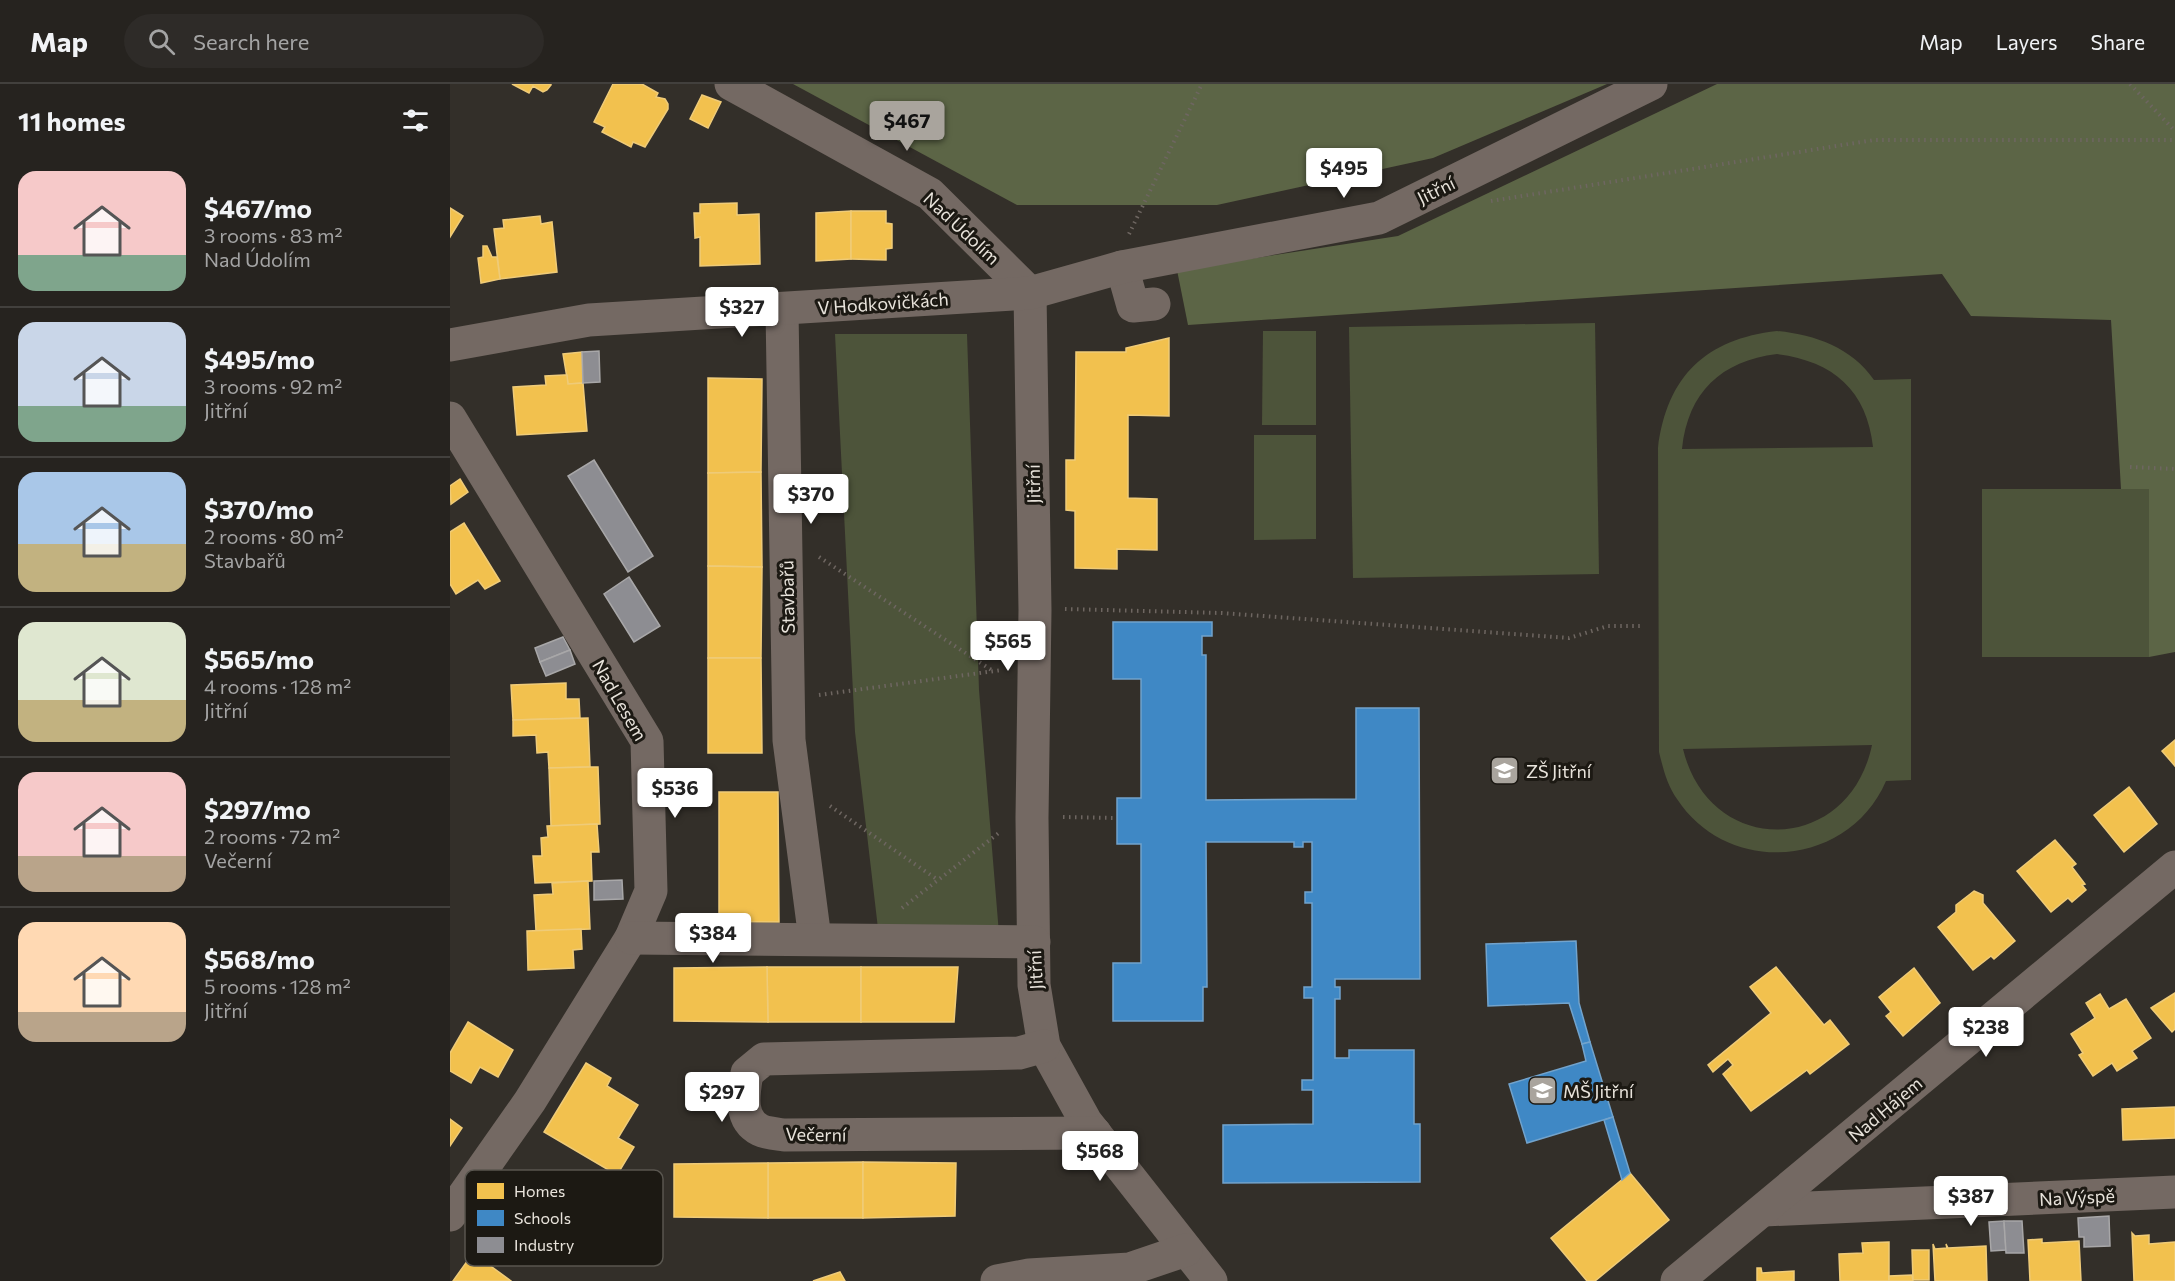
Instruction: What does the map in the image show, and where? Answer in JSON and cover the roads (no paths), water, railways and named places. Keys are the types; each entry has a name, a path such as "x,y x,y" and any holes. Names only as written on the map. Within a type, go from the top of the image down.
{"street":[{"name":"Nad Údolím","path":"731,84 930,194 1030,292"},
{"name":"Jitřní","path":"1211,1281 1095,1133 1044,1046 1034,985 1032,818 1035,610 1030,292 1122,267 1379,218 1651,84"},
{"path":"1122,267 1133,306 1154,304"},
{"name":"V Hodkovičkách","path":"450,345 589,320 782,310 1030,292"},
{"name":"Stavbařů","path":"782,310 789,740 795,782 805,939"},
{"name":"Nad Lesem","path":"450,418 647,741 651,891 631,938 531,1101 482,1170"},
{"name":"Nad Hájem","path":"1677,1281 2175,867"},
{"path":"631,938 1034,942"},
{"name":"Večerní","path":"1044,1046 1019,1053 764,1059 747,1073 743,1096 746,1116 760,1130 784,1135 1095,1133"},
{"name":"Na Výspě","path":"1764,1210 2175,1192"},
{"name":"Nad Lesem","path":"450,1215 465,1194"},
{"path":"997,1281 1029,1275 1130,1269 1186,1250"}],"place":[{"name":"ZŠ Jitřní","path":"1505,771"},
{"name":"MŠ Jitřní","path":"1542,1091"}]}
